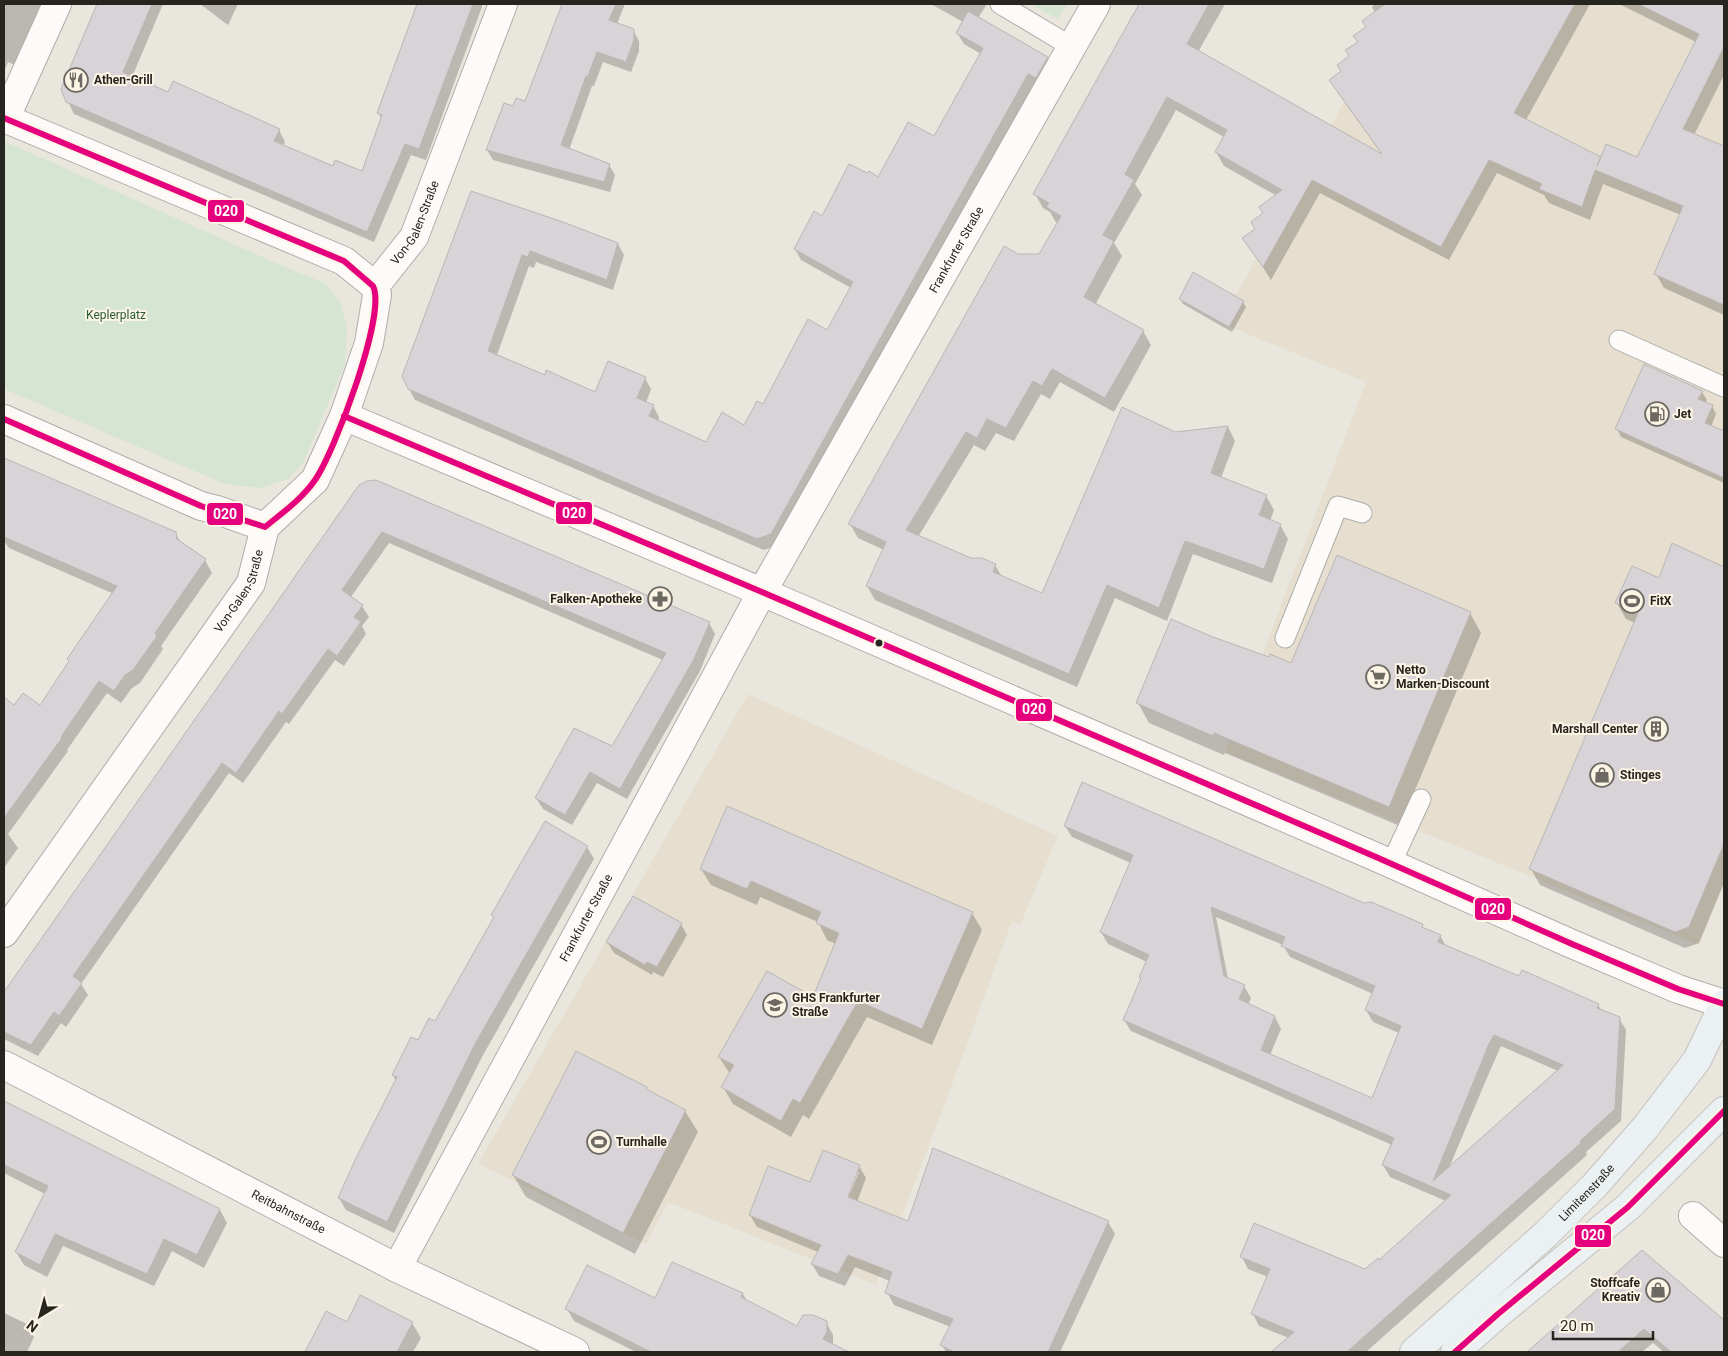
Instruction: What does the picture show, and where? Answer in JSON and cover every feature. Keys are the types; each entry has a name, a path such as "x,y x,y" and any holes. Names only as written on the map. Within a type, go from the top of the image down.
{"main road":[{"name":"Limitenstraße","path":"1414,1352 1546,1234 1602,1178 1646,1128 1697,1060 1724,1004"},
{"path":"1455,1352 1498,1314 1628,1207 1724,1111"}],"street":[{"path":"4,419 201,506 265,528 315,480 344,416 369,343 376,295 375,286 344,261 4,119 56,4"},
{"name":"Von-Galen-Straße","path":"375,286 414,237 503,4"},
{"name":"Frankfurter Straße","path":"397,1268 762,592 1096,4"},
{"path":"344,416 762,592 1678,989 1724,1004"},
{"name":"Von-Galen-Straße","path":"4,933 251,583 265,528"},
{"name":"Reitbahnstraße","path":"4,1064 397,1268 575,1352"},
{"path":"1693,1216 1724,1244"}],"lane":[{"path":"1000,4 1072,46"},
{"path":"1618,340 1724,387"},
{"path":"1285,638 1338,506 1362,513"},
{"path":"1391,864 1421,799"}],"shaded area":[{"path":"1399,4 1724,4 1724,884 1699,945 1225,752 1366,382 1220,323"},
{"name":"GHS Frankfurter Straße","path":"748,694 1058,836 1020,925 1012,921 876,1285 668,1202 646,1244 478,1164"}],"green space":[{"path":"1031,4 1067,4 1058,19"},
{"name":"Keplerplatz","path":"4,141 289,269 325,283 341,303 347,328 345,364 303,463 288,479 260,488 225,484 4,389"}],"building":[{"path":"97,4 152,4 123,72 168,92 173,81 280,129 274,141 333,166 335,160 362,171 382,115 377,113 417,4 473,4 419,149 405,144 367,232 66,102 61,89"},
{"path":"562,4 616,4 609,20 634,29 634,40 626,62 597,52 588,76 586,76 561,145 610,164 604,182 486,150 504,103 513,106 516,98 525,101"},
{"path":"1139,4 1209,4 1187,44 1382,154 1329,80 1341,71 1337,65 1349,56 1345,50 1358,42 1353,36 1366,27 1362,21 1385,4 1575,4 1514,113 1601,157 1606,144 1637,157 1699,34 1638,4 1724,4 1724,47 1683,129 1724,146 1724,305 1654,274 1683,206 1595,170 1582,207 1539,189 1542,184 1489,160 1441,247 1312,180 1263,267 1242,238 1255,229 1251,222 1263,213 1259,207 1282,190 1215,152 1227,130 1167,97 1125,174 1134,180 1103,235 1114,241 1084,297 1144,330 1105,398 1052,369 1042,386 1033,381 1006,428 987,419 977,438 966,432 906,530 971,558 982,558 996,564 993,572 1042,593 1122,407 1175,432 1228,426 1211,473 1267,495 1259,515 1281,524 1264,569 1185,541 1159,608 1107,585 1069,674 866,586 886,542 848,524 1004,246 1018,254 1039,254 1061,216 1046,207 1049,203 1033,194"},
{"path":"968,11 1048,57 1036,78 1028,74 771,534 757,539 408,389 402,376 471,191 618,243 607,280 530,251 528,257 522,255 488,351 545,375 546,370 595,392 608,361 646,377 637,398 654,405 649,416 706,442 722,412 744,425 757,401 763,404 808,319 827,330 853,282 794,249 814,211 822,216 849,164 867,173 869,171 878,177 908,122 934,136 983,48 956,33"},
{"path":"1193,272 1244,301 1229,327 1179,299"},
{"name":"Jet","path":"1644,364 1703,391 1698,399 1713,405 1705,423 1724,431 1724,478 1615,429"},
{"path":"4,458 176,532 177,539 206,559 155,633 157,636 133,670 125,675 114,691 99,681 62,738 4,818 4,697 14,705 23,693 40,705 69,661 67,659 117,586 4,537"},
{"path":"376,480 710,622 694,659 620,789 590,772 565,815 535,798 574,728 612,746 666,653 382,532 342,590 363,605 354,617 361,622 337,656 328,649 282,714 279,711 236,773 222,763 73,976 82,983 59,1016 54,1012 31,1045 4,1032 4,992 359,485 367,481"},
{"name":"Marshall Center","path":"1672,543 1724,567 1724,844 1689,927 1675,932 1529,869 1638,613 1615,603 1632,566 1659,578"},
{"path":"1337,555 1471,612 1389,807 1214,733 1213,736 1136,703 1171,619 1213,637 1269,657 1270,654 1291,663"},
{"path":"1082,782 1364,903 1371,902 1423,924 1422,927 1441,935 1438,942 1519,976 1522,970 1599,1004 1597,1008 1620,1017 1615,1109 1580,1141 1582,1142 1347,1352 1271,1352 1294,1332 1251,1314 1270,1269 1240,1257 1254,1223 1365,1269 1378,1258 1379,1260 1451,1195 1382,1165 1394,1138 1123,1020 1149,955 1100,932 1133,855 1064,826","holes":["1211,907 1285,937 1281,946 1375,986 1365,1010 1401,1026 1372,1098 1261,1050 1275,1016 1239,999 1245,985 1224,976","1494,1035 1563,1065 1433,1181 1489,1044"]},
{"path":"727,806 973,912 922,1029 858,1001 800,1103 793,1099 781,1121 721,1087 734,1065 718,1057 767,971 813,997 839,933 816,923 821,912 751,881 747,889 700,869"},
{"path":"545,821 588,846 475,1044 387,1222 338,1198 397,1077 392,1075 411,1037 418,1040 429,1018 435,1021 494,917 491,915"},
{"path":"633,896 682,923 657,967 647,962 645,965 606,942"},
{"name":"Turnhalle","path":"576,1051 647,1087 646,1089 686,1110 623,1233 512,1175"},
{"path":"4,1101 220,1209 197,1255 164,1239 147,1274 55,1234 40,1265 15,1252 48,1186 4,1165"},
{"path":"933,1148 1109,1221 1048,1352 954,1352 940,1345 953,1319 885,1293 892,1272 848,1255 838,1274 811,1264 821,1245 749,1215 768,1166 810,1182 823,1150 860,1165 848,1197 908,1221"},
{"path":"1642,1250 1724,1320 1724,1352 1671,1352 1644,1329 1618,1352 1527,1352"},
{"path":"672,1262 743,1293 741,1297 797,1326 803,1315 813,1315 827,1321 827,1332 823,1339 849,1352 651,1352 565,1309 587,1265 655,1298"},
{"path":"360,1295 413,1322 397,1352 305,1352 326,1311 347,1322"}],"transit line":[{"name":"020","path":"4,118 344,261 373,286 375,301 373,324 366,353 345,414 324,465 304,493 265,527 201,506 4,419"},
{"name":"020","path":"344,416 762,592 1376,857 1572,944 1678,989 1724,1004"},
{"name":"020","path":"1455,1352 1498,1314 1628,1207 1724,1111"}],"place":[{"name":"Athen-Grill","path":"76,80"},
{"name":"Jet","path":"1657,414"},
{"name":"Falken-Apotheke","path":"660,599"},
{"name":"FitX","path":"1632,601"},
{"name":"Netto Marken-Discount","path":"1378,677"},
{"name":"Marshall Center","path":"1656,729"},
{"name":"Stinges","path":"1602,775"},
{"name":"GHS Frankfurter Straße","path":"775,1005"},
{"name":"Turnhalle","path":"599,1142"},
{"name":"Stoffcafe Kreativ","path":"1658,1290"}]}
